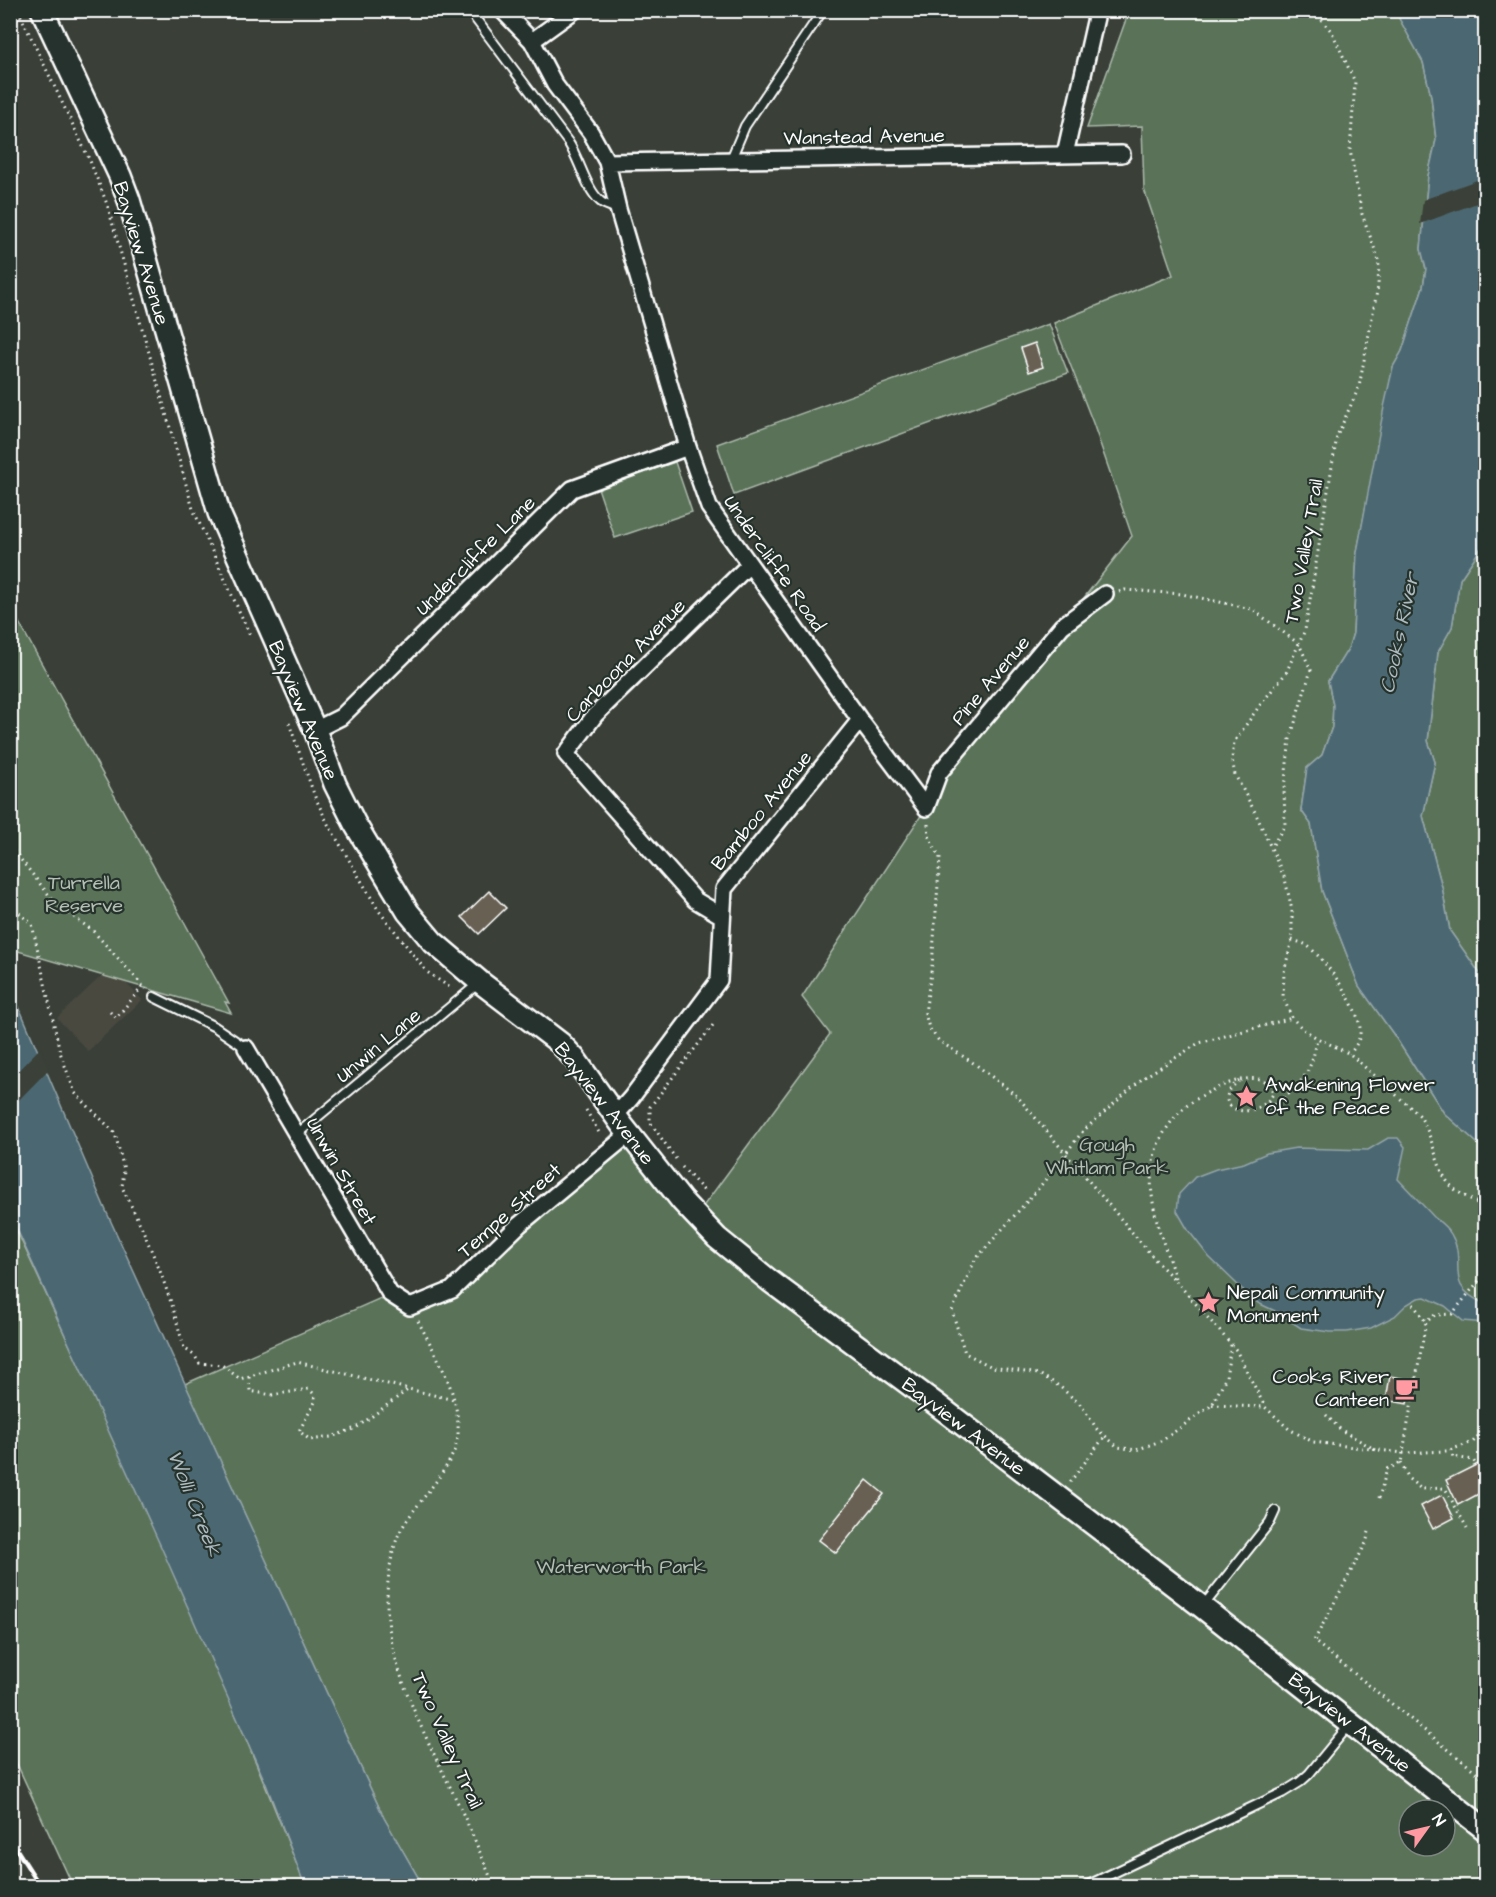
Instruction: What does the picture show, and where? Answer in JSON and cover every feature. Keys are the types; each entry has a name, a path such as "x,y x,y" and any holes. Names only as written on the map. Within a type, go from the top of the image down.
{"main road":[{"name":"Bayview Avenue","path":"42,10 120,176 219,513 315,730 334,783 355,824 402,903 433,942 480,982 560,1043 682,1201 717,1238 770,1281 1202,1607 1485,1830"}],"street":[{"name":"Undercliffe Road","path":"502,10 532,41 555,85 599,146 607,162 618,209 688,447 709,507 860,720 926,808"},
{"path":"532,41 574,10"},
{"path":"1065,154 1097,13"},
{"name":"Wanstead Avenue","path":"607,162 1122,154"},
{"name":"Undercliffe Lane","path":"315,730 341,717 572,489 688,447"},
{"name":"Carboona Avenue","path":"722,916 695,900 566,754 595,715 749,565"},
{"name":"Pine Avenue","path":"926,808 939,773 1062,626 1105,594"},
{"name":"Bamboo Avenue","path":"615,1116 719,980 724,889 860,720"},
{"name":"Unwin Street","path":"246,1048 390,1294 410,1307"},
{"name":"Tempe Street","path":"410,1307 452,1290 519,1226 629,1134"}],"lane":[{"path":"469,10 568,142 596,197 604,204 618,209"},
{"path":"731,159 745,126 823,10"},
{"name":"Unwin Lane","path":"297,1134 480,982"},
{"path":"154,996 216,1027 246,1048"},
{"path":"1202,1607 1270,1522 1275,1511"},
{"path":"1086,1887 1282,1793 1300,1782 1351,1723"}],"path":[{"path":"1097,13 1112,16 1133,10"},
{"name":"Two Valley Trail","path":"1292,1018 1283,997 1284,972 1292,940 1292,910 1285,879 1272,846 1235,775 1232,759 1234,742 1286,673 1305,630 1337,436 1359,387 1378,286 1379,261 1362,214 1350,150 1355,82 1332,32 1314,10"},
{"path":"1105,594 1125,590 1182,594 1252,609 1299,644 1311,670 1290,739 1284,788 1285,825 1272,846"},
{"path":"926,808 929,837 940,857 932,966 925,1013 929,1029 939,1041 975,1064 1017,1096 1158,1263 1236,1350 1265,1407 1289,1429 1313,1442 1378,1451 1403,1453 1451,1449 1473,1442 1485,1427"},
{"path":"10,846 56,904 93,931 154,996"},
{"path":"10,905 33,924 60,1052 75,1093 116,1132 124,1170 122,1187 160,1271 184,1348 195,1356 199,1364 222,1365 240,1380 297,1362 454,1400"},
{"path":"1292,940 1308,946 1322,960 1358,1014 1360,1032 1358,1043 1350,1054"},
{"path":"110,1012 116,1018 143,986"},
{"path":"1231,1344 1226,1377 1212,1405 1163,1440 1136,1450 1118,1447 1097,1429 1081,1405 1059,1386 1039,1374 992,1367 965,1353 952,1311 975,1260 1038,1190 1083,1131 1143,1078 1199,1044 1292,1018 1317,1038 1350,1054 1419,1115 1426,1125 1444,1178 1455,1189 1485,1206"},
{"path":"705,1192 679,1163 650,1122 650,1107 713,1025"},
{"path":"1268,1103 1273,1105 1292,1092 1307,1075 1314,1058 1317,1038"},
{"path":"1175,1280 1157,1222 1152,1197 1152,1172 1157,1147 1168,1126 1184,1108 1209,1090 1239,1081 1255,1078 1263,1080 1270,1086 1273,1094 1268,1103 1256,1110 1243,1112 1232,1108 1228,1104 1227,1095 1229,1088 1239,1081"},
{"path":"1475,1201 1485,1222"},
{"path":"1467,1528 1444,1488 1420,1489 1409,1479 1401,1463 1426,1322 1435,1315 1452,1314 1485,1272"},
{"path":"1413,1304 1426,1322"},
{"name":"Two Valley Trail","path":"410,1307 444,1370 454,1400 458,1437 451,1457 399,1536 390,1571 387,1599 395,1655 413,1707 469,1826 494,1887"},
{"path":"249,1377 250,1391 272,1395 309,1389 315,1395 315,1402 299,1431 310,1440 330,1437 356,1428 409,1389"},
{"path":"1212,1405 1265,1407"},
{"path":"1326,1415 1341,1430 1378,1451"},
{"path":"1058,1497 1105,1436"},
{"path":"1451,1449 1453,1457 1473,1460 1475,1463"},
{"path":"1379,1498 1387,1469 1401,1463"},
{"path":"1369,1532 1366,1543 1314,1641 1485,1780"}],"shaded area":[{"path":"111,967 142,1000 88,1051 57,1018"}],"green space":[{"path":"1129,11 1395,11 1423,62 1431,96 1436,140 1428,176 1421,249 1426,269 1423,287 1402,351 1393,367 1357,552 1353,633 1348,649 1328,681 1333,705 1332,727 1322,755 1307,768 1301,810 1311,824 1322,891 1359,986 1394,1035 1444,1113 1485,1150 1485,1886 423,1886 384,1818 185,1384 390,1294 411,1307 452,1290 622,1125 696,1216 830,1034 802,997 926,808 939,773 1062,626 1132,536 1093,423 1054,323 1173,275 1144,189 1142,126 1087,128"},
{"path":"1049,324 1068,373 734,495 717,444"},
{"path":"675,462 692,512 615,538 598,488"},
{"path":"1485,542 1485,981 1450,931 1442,887 1423,816 1435,762 1428,741 1438,652 1452,627 1460,579"},
{"name":"Turrella Reserve","path":"11,608 229,1003 225,1002 231,1013 11,949"},
{"path":"10,1216 237,1716 305,1886 73,1886 11,1751"}],"water":[{"name":"Cooks River","path":"1395,11 1485,11 1485,542 1460,579 1452,627 1438,652 1428,741 1435,762 1423,816 1442,887 1450,931 1485,981 1485,1150 1444,1113 1394,1035 1359,986 1322,891 1311,824 1301,810 1307,768 1322,755 1332,727 1333,705 1328,681 1348,649 1353,633 1357,552 1384,407 1393,367 1402,351 1423,287 1426,269 1421,249 1428,176 1436,140 1431,96 1423,62"},
{"name":"Wolli Creek","path":"10,986 107,1213 384,1818 423,1886 305,1886 266,1784 11,1216"},
{"path":"1388,1138 1398,1138 1405,1147 1398,1179 1451,1234 1458,1255 1459,1281 1463,1289 1485,1304 1485,1323 1463,1321 1445,1306 1425,1297 1418,1298 1406,1305 1395,1316 1371,1328 1330,1332 1301,1328 1258,1303 1242,1289 1209,1257 1188,1230 1177,1211 1179,1194 1195,1177 1216,1169 1244,1163 1267,1153 1296,1148 1368,1150"}],"pier":[{"path":"1485,177 1485,200 1420,224 1423,200"},
{"path":"40,1048 49,1069 11,1108 11,1078"}],"building":[{"path":"1035,343 1043,367 1029,372 1021,348"},
{"path":"489,891 506,908 479,934 462,917"},
{"path":"1390,1376 1412,1380 1407,1404 1386,1400"},
{"path":"1480,1463 1486,1474 1486,1490 1458,1505 1446,1480"},
{"path":"867,1480 884,1494 836,1553 819,1540"},
{"path":"1442,1495 1454,1518 1433,1529 1421,1506"}],"railway":[{"path":"10,1839 40,1886"}],"place":[{"name":"Awakening Flower of the Peace","path":"1247,1096"},
{"name":"Nepali Community Monument","path":"1209,1303"},
{"name":"Cooks River Canteen","path":"1407,1388"}],"park label":[{"name":"Gough Whitlam Park","path":"1107,1156"},
{"name":"Waterworth Park","path":"621,1566"}]}
